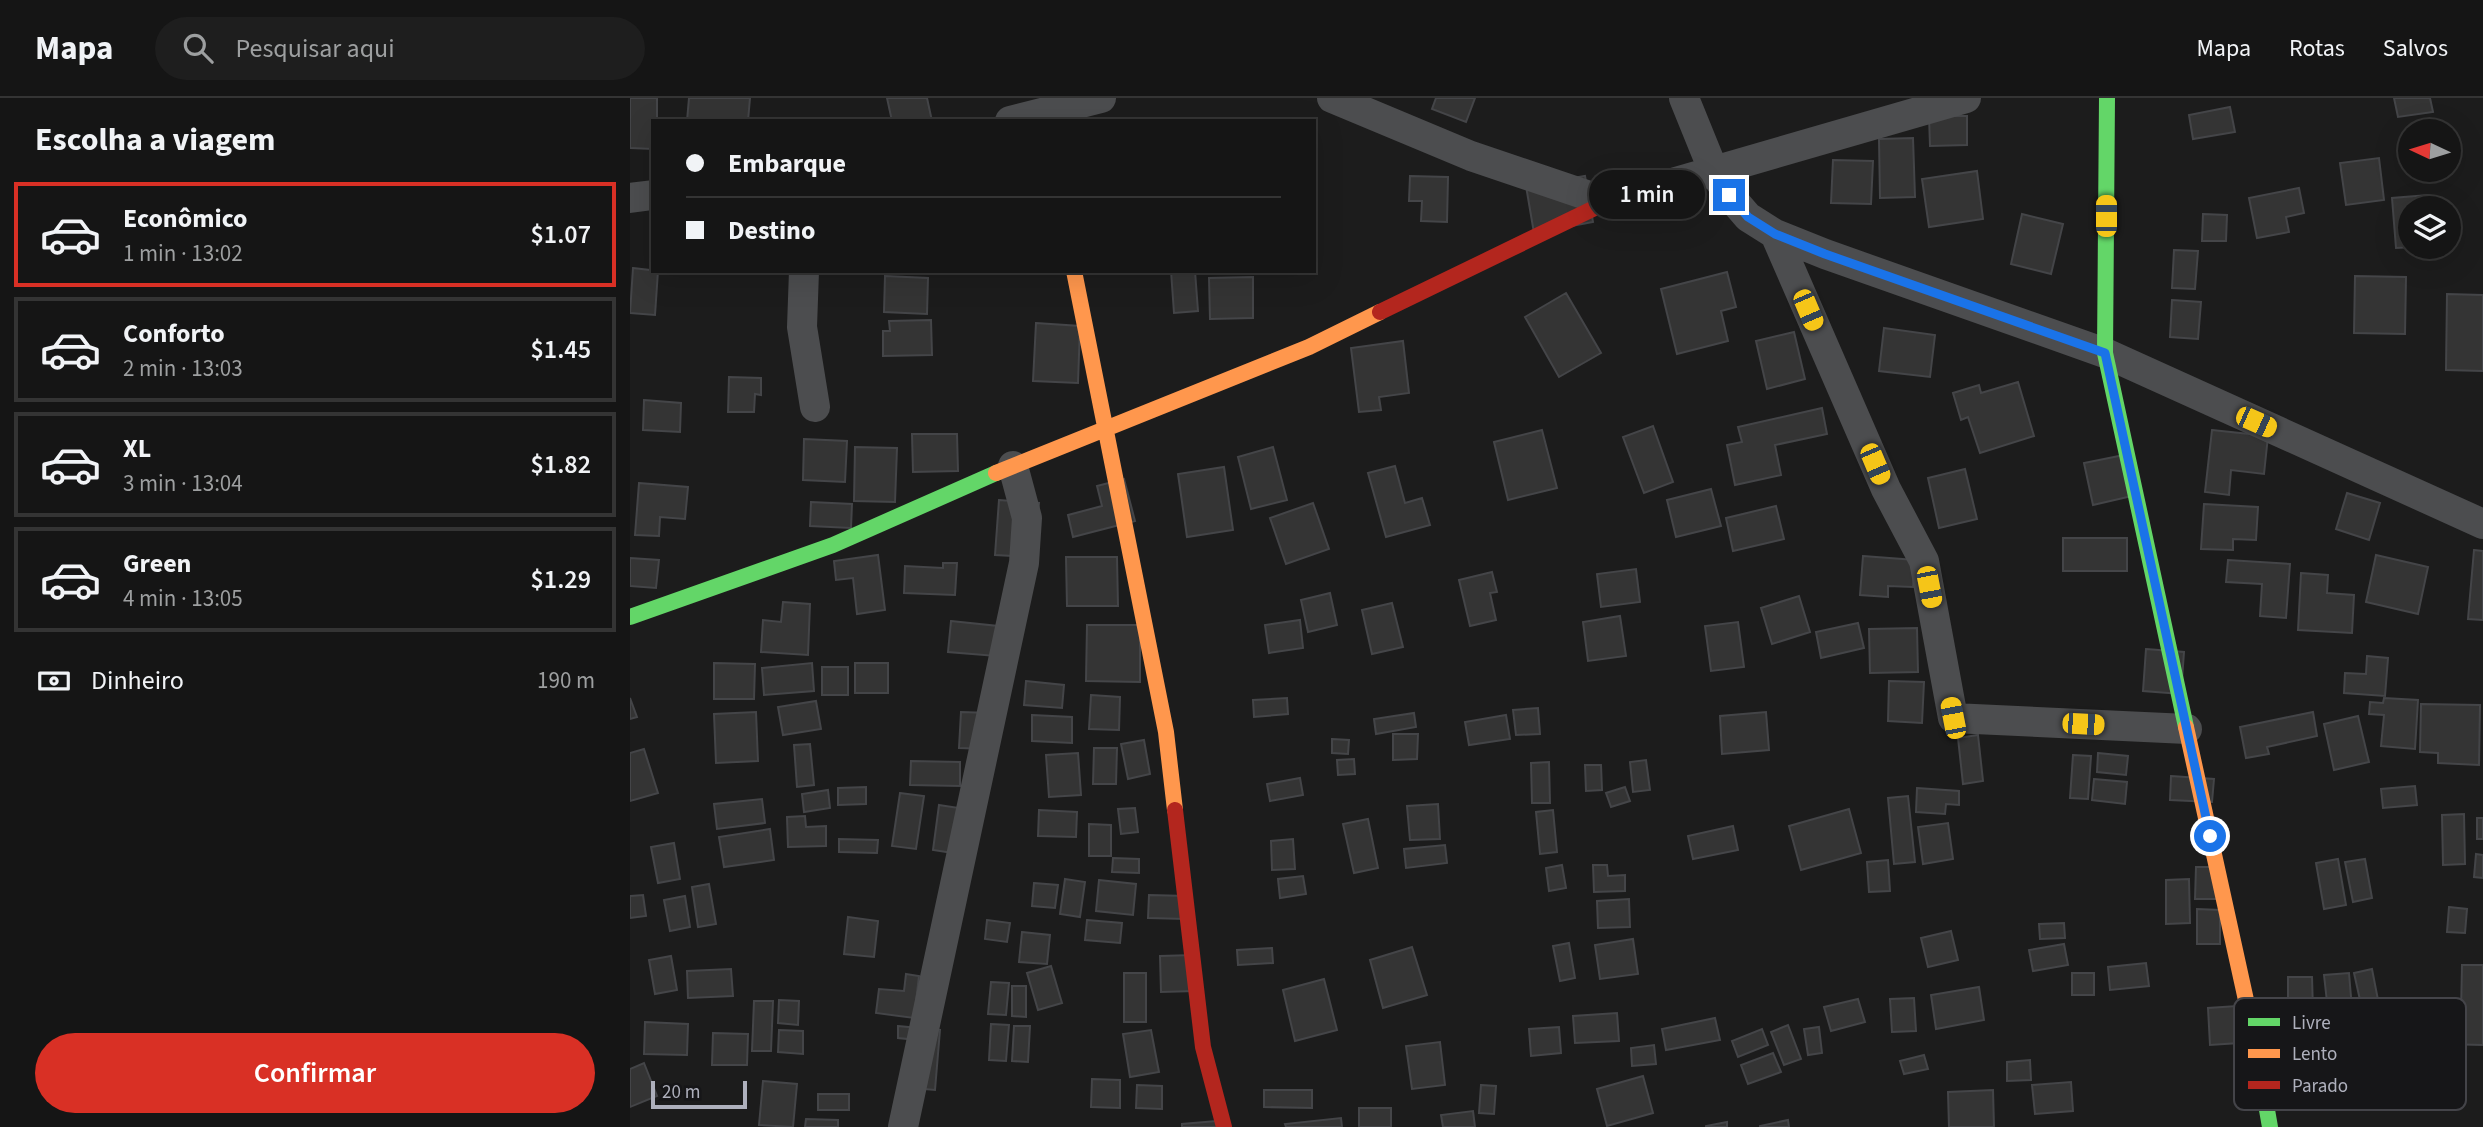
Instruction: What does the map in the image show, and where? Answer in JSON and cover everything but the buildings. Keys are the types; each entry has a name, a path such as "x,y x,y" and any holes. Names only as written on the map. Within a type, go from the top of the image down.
{"street":[{"path":"1016,119 1101,98"},
{"path":"1332,98 1471,156 1606,202"},
{"path":"1684,98 1714,172 1729,195 1748,217 1775,234 2105,353 2483,524"},
{"path":"630,617 833,545 1013,466 1309,347 1606,202 1966,98"},
{"path":"2107,98 2105,353 2245,998"},
{"path":"630,198 651,195"},
{"path":"1775,234 1886,489 1924,561 1953,718 2187,729"},
{"path":"804,273 802,327 815,407"},
{"path":"1074,273 1166,732 1203,1047 1224,1127"},
{"path":"903,1127 1024,563 1027,518 1013,466"}],"traffic: fast":[{"path":"2107,98 2105,353 2186,727"},
{"path":"630,617 833,545 996,473"},
{"path":"2267,1110 2270,1127"}],"traffic: slow":[{"path":"1074,273 1166,732 1175,810"},
{"path":"996,473 1309,347 1380,312"},
{"path":"2186,727 2246,998"}],"traffic: jam":[{"path":"1380,312 1607,202"},
{"path":"1175,810 1203,1047 1224,1127"}],"route":[{"path":"1729,195 1748,217 1775,234 2105,353 2210,836"}]}
